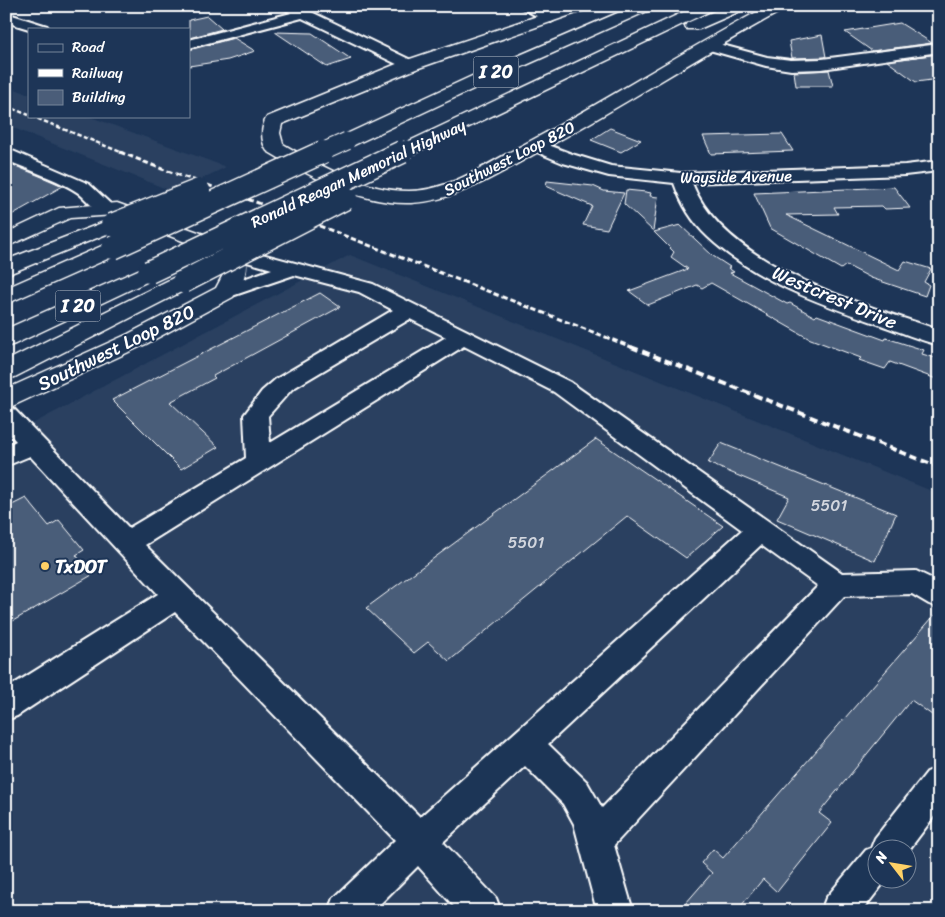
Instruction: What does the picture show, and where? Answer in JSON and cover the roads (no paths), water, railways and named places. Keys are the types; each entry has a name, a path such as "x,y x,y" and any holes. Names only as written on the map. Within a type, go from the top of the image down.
{"main road":[{"name":"Southwest Loop 820","path":"583,6 410,65 274,122 271,133 274,147 304,165 373,193 411,197 448,191 538,146 780,6"},
{"name":"Ronald Reagan Memorial Highway","path":"6,296 491,74 647,6"},
{"name":"Ronald Reagan Memorial Highway","path":"6,339 149,272 412,155 454,128 709,6"},
{"path":"655,33 686,29 740,6"},
{"path":"6,268 110,217 278,158 347,141"},
{"path":"6,371 183,282 412,155"},
{"path":"110,217 117,210 232,252 236,271 225,292"},
{"path":"6,241 66,212 110,217"},
{"name":"Southwest Loop 820","path":"6,400 138,338 225,292"}],"street":[{"path":"288,6 301,14 410,65"},
{"path":"525,6 551,18"},
{"path":"190,44 301,14"},
{"path":"6,17 39,28"},
{"path":"711,46 766,61 791,64 822,64 939,48"},
{"name":"Wayside Avenue","path":"538,146 569,159 609,171 681,178 896,171 939,166"},
{"path":"6,153 83,188 110,217"},
{"name":"Westcrest Drive","path":"681,178 695,209 714,231 736,250 780,277 842,303 939,338"},
{"path":"232,252 366,288 562,387 837,585 916,582 939,596"},
{"name":"Southwest Loop 820","path":"225,292 295,268"},
{"path":"259,461 256,415 270,397 284,384 408,310"},
{"path":"126,542 463,337"},
{"path":"6,415 178,596 419,841 483,911"},
{"path":"6,457 34,443"},
{"path":"347,911 419,841 760,530"},
{"path":"596,839 837,585"},
{"path":"6,706 178,596"},
{"path":"526,744 575,793 590,819 615,911"},
{"path":"895,840 939,783"},
{"path":"839,911 868,875"}],"railway":[{"path":"6,106 28,115"},
{"path":"36,118 123,153"},
{"path":"120,152 162,169 281,211 634,348"},
{"path":"631,347 939,467"}],"place":[{"name":"TxDOT","path":"45,566"}]}
